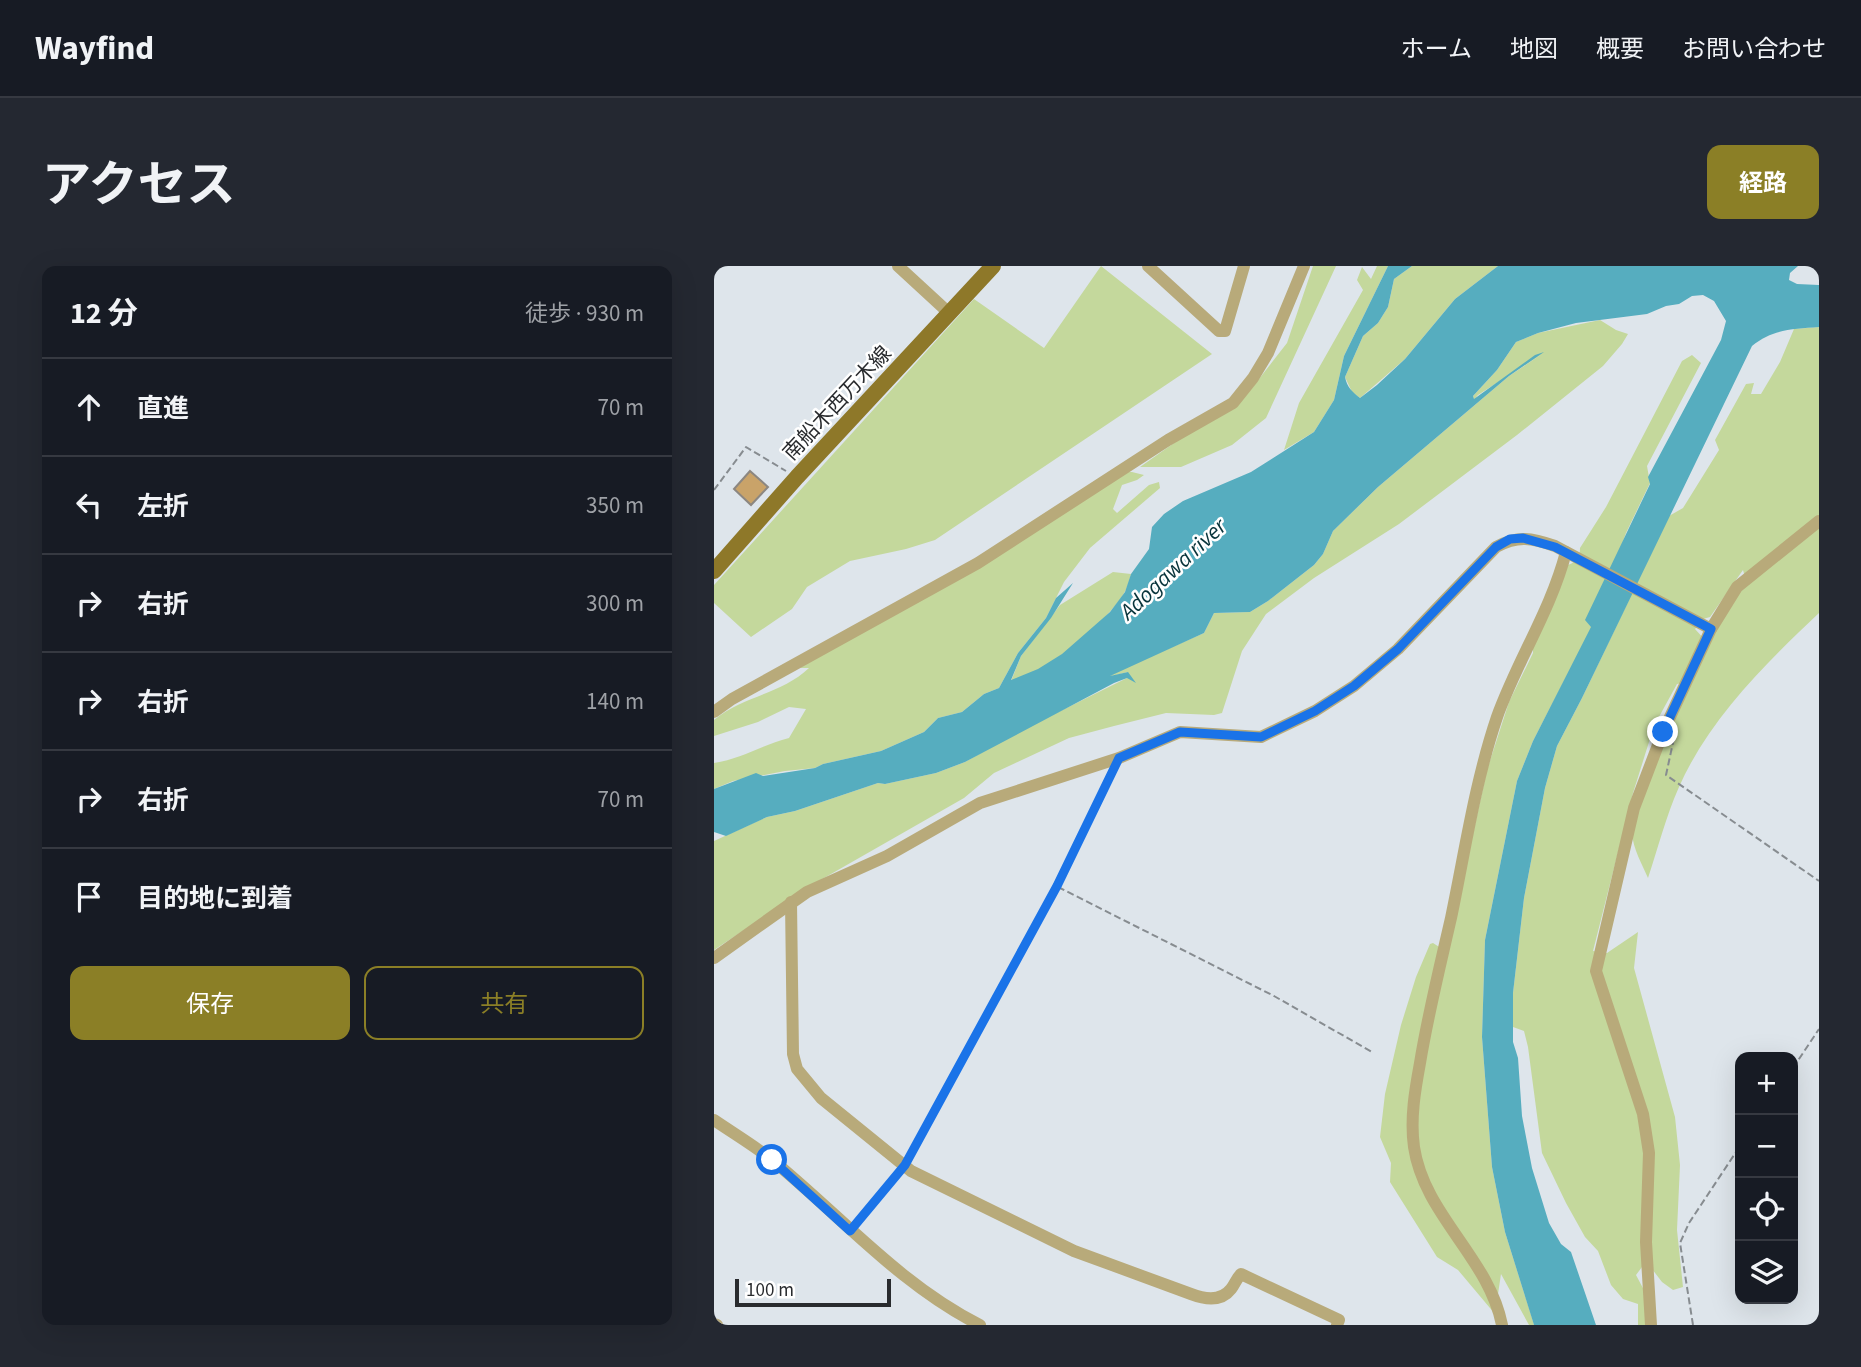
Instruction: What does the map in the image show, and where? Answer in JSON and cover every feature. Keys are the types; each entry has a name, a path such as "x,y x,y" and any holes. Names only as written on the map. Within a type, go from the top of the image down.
{"main road":[{"name":"南船木西万木線","path":"714,571 797,477 993,266"}],"street":[{"path":"898,266 949,313"},
{"path":"1148,266 1219,331 1225,331 1239,269"},
{"path":"714,712 732,699 978,563 1168,440 1233,403 1253,379 1268,354 1304,266"},
{"path":"1651,1325 1646,1242 1649,1153 1643,1114 1596,971 1634,808 1706,626 1737,587 1819,521"},
{"path":"714,958 807,892 887,856 980,803 1119,758 1180,732 1261,737 1315,711 1354,686 1398,649 1496,547 1510,539 1540,541 1566,552 1706,626"},
{"path":"1502,1325 1491,1291 1429,1195 1414,1146 1413,1103 1425,1032 1485,755 1510,685 1560,575 1566,552"},
{"path":"791,902 793,1054 797,1069 821,1098 911,1171 1074,1251 1165,1285 1203,1298 1215,1298 1228,1293 1241,1274 1339,1320 1337,1325"},
{"path":"714,1120 772,1160 850,1231 942,1303 980,1325"}],"path":[{"path":"714,490 746,447 797,477"},
{"path":"1674,738 1666,775 1819,881"},
{"path":"905,1165 1057,886 1119,758"},
{"path":"1057,886 1274,996 1372,1052"},
{"path":"1798,1060 1819,1029"},
{"path":"1693,1325 1680,1243 1689,1223 1735,1154"},
{"path":"850,1231 898,1174"}],"green space":[{"path":"1101,266 1212,354 935,540 850,561 807,587 792,609 751,637 714,603 714,585 974,299 1044,348"},
{"path":"1313,266 1336,266 1266,418 1232,445 1181,467 1140,467 1252,388 1287,343"},
{"path":"1377,266 1388,266 1344,356 1334,400 1314,432 1284,450 1299,403 1363,290 1357,280 1362,267 1371,279"},
{"path":"1412,266 1498,266 1455,299 1405,359 1360,398 1352,392 1345,377 1363,336 1378,323 1388,307 1394,279"},
{"path":"1600,320 1628,334 1603,366 1399,524 1314,578 1266,614 1242,651 1222,713 1166,713 1069,738 994,773 964,798 810,886 714,950 714,841 767,817 795,811 878,783 885,784 936,773 965,762 1022,730 1127,678 1128,672 1108,677 1118,671 1204,633 1214,613 1250,612 1314,565 1323,554 1333,531 1378,487 1509,376 1542,354 1478,395 1474,400 1473,396 1497,370 1516,342 1538,333"},
{"path":"1819,327 1819,613 1740,693 1706,738 1674,798 1648,878 1634,845 1633,821 1646,782 1690,682 1677,684 1654,726 1633,793 1593,951 1607,953 1638,932 1634,968 1675,1117 1680,1165 1677,1230 1683,1287 1673,1290 1662,1282 1652,1269 1642,1267 1636,1275 1645,1292 1647,1325 1638,1325 1638,1304 1623,1299 1611,1285 1598,1251 1585,1237 1542,1153 1528,1047 1524,1031 1513,1027 1513,993 1524,898 1545,788 1557,746 1669,516 1683,508 1719,450 1715,440 1746,384 1754,383 1751,394 1761,394 1780,362 1794,329","holes":["1743,570 1745,577 1706,641 1695,629 1703,619 1710,617"]},
{"path":"1692,355 1701,363 1647,466 1650,483 1626,533 1592,627 1533,741 1517,781 1485,940 1482,1037 1492,1167 1505,1232 1534,1325 1529,1325 1501,1274 1495,1314 1458,1270 1437,1257 1390,1182 1391,1163 1380,1137 1385,1094 1401,1025 1430,944 1433,943 1447,952 1487,770 1509,702 1533,653 1533,643 1568,565 1577,559 1580,548 1606,507 1682,361"},
{"path":"1111,471 1144,475 1122,485 1113,509 1117,513 1149,485 1159,482 1160,488 1090,548 1064,582 1046,618 1018,653 999,688 984,694 962,712 938,718 924,732 881,751 815,768 733,781 714,789 714,763 789,738 806,709 789,707 758,722 714,736 714,720 737,705 787,684 809,668 800,668 974,561"},
{"path":"1113,572 1131,574 1123,595 1102,620 1073,646 1041,669 1011,681 1021,656 1060,605"}],"water":[{"name":"Adogawa river","path":"1388,266 1412,266 1394,279 1388,307 1378,323 1363,336 1345,377 1350,389 1360,398 1405,359 1455,299 1498,266 1798,266 1790,273 1789,280 1797,284 1819,285 1819,327 1776,333 1752,346 1557,746 1545,788 1524,898 1513,993 1513,1042 1518,1058 1522,1116 1532,1168 1549,1223 1561,1244 1571,1252 1596,1325 1534,1325 1505,1232 1492,1167 1482,1037 1485,940 1517,781 1533,741 1591,627 1585,620 1650,484 1648,477 1721,340 1726,321 1714,301 1703,295 1692,296 1679,304 1647,314 1576,323 1516,342 1497,370 1473,396 1474,399 1535,355 1544,352 1509,376 1378,487 1333,531 1323,554 1314,565 1250,612 1214,613 1204,633 1110,676 1128,672 1136,683 1127,678 1114,683 965,762 936,773 885,784 878,783 795,811 767,817 726,836 714,832 714,789 756,773 763,776 815,768 881,751 924,732 938,718 962,712 984,694 999,688 1018,653 1046,618 1056,598 1073,583 1051,618 1021,656 1011,680 1038,669 1062,654 1110,612 1125,592 1131,574 1149,549 1152,527 1164,514 1183,501 1251,472 1314,432 1334,400 1344,356"}],"building":[{"path":"750,471 768,487 751,505 734,489"}],"route":[{"path":"772,1160 850,1231 905,1165 1057,886 1119,758 1180,732 1261,737 1315,711 1354,686 1398,649 1496,547 1510,539 1540,541 1555,547 1711,629 1663,732"}]}
